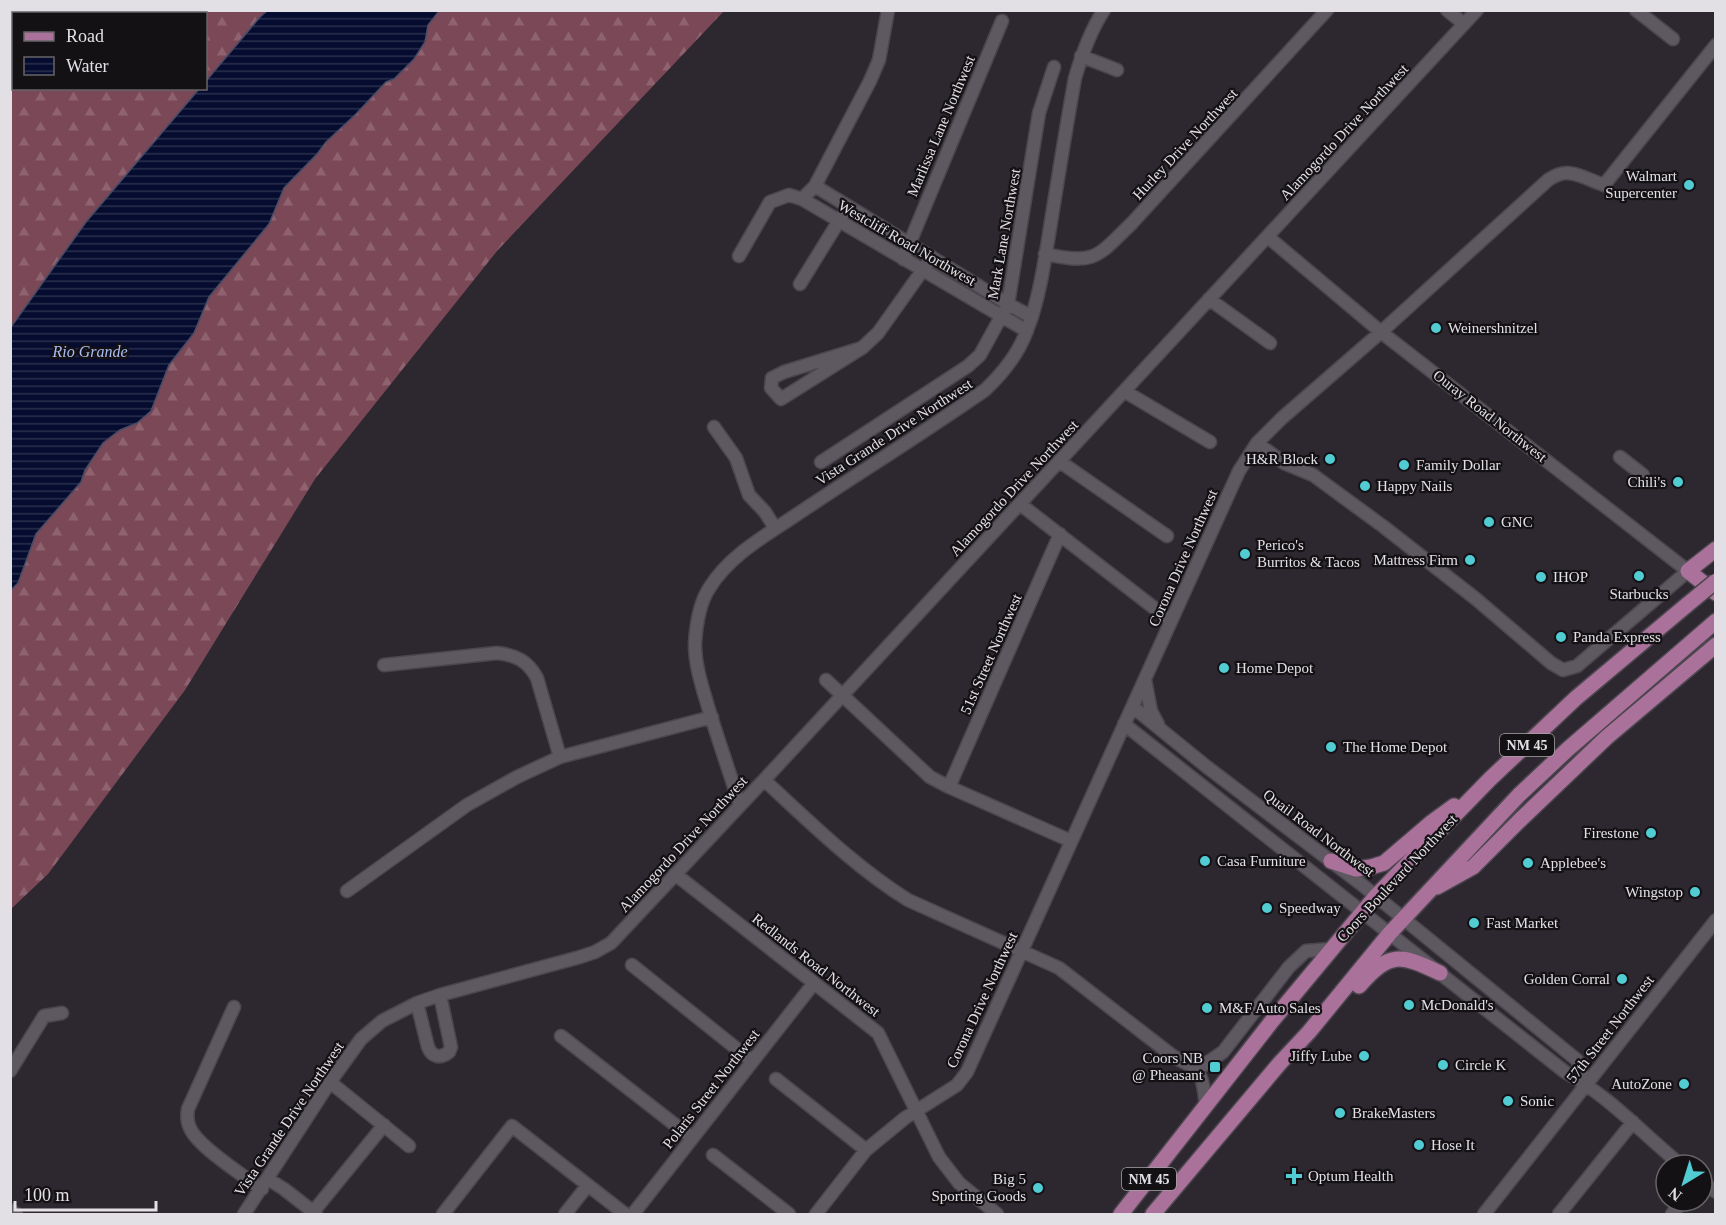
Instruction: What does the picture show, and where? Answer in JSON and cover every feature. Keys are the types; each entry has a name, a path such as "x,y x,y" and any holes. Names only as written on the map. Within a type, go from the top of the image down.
{"main road":[{"path":"1688,571 1716,549"},
{"name":"Ouray Road Northwest","path":"1688,571 1716,593"},
{"name":"Coors Boulevard Northwest","path":"1121,1215 1130,1207 1272,1021 1376,896 1490,779 1576,698 1716,581"},
{"name":"Coors Boulevard Northwest","path":"1153,1215 1426,892 1519,795 1568,749 1715,622"},
{"path":"1426,892 1473,867 1607,737 1716,645"},
{"path":"1331,861 1356,869 1383,863 1432,822 1490,779"},
{"path":"1309,1032 1329,1020 1373,970 1386,961 1409,960 1440,973"}],"street":[{"path":"739,256 770,202 789,195 802,200 815,186 879,60 888,10"},
{"name":"Vista Grande Drive Northwest","path":"740,805 701,683 696,655 696,631 709,588 729,563 740,554 985,390 1011,360 1027,332 1032,317 1045,255 1075,78 1089,37 1104,10"},
{"name":"Hurley Drive Northwest","path":"1045,255 1079,260 1101,253 1140,215 1327,10"},
{"path":"1447,10 1464,24"},
{"name":"Alamogordo Drive Northwest","path":"558,963 596,952 611,943 1477,10"},
{"path":"1636,10 1673,39"},
{"name":"Marlissa Lane Northwest","path":"903,259 1002,21"},
{"name":"Corona Drive Northwest","path":"816,1215 866,1150 905,1118 957,1085 967,1072 1239,471 1257,443 1548,180 1569,172 1604,185 1716,45"},
{"path":"1081,56 1117,70"},
{"name":"Mark Lane Northwest","path":"821,462 968,366 980,355 1008,304 1039,113 1054,67"},
{"name":"Westcliff Road Northwest","path":"815,186 1032,317"},
{"name":"Westcliff Road Northwest","path":"802,200 1027,332"},
{"path":"800,284 848,207"},
{"name":"Ouray Road Northwest","path":"1268,237 1381,332 1688,571"},
{"path":"862,348 784,372 772,378 771,388 781,399 862,348 885,325 891,313 932,257"},
{"path":"1209,299 1270,343"},
{"path":"1124,391 1210,442"},
{"path":"714,427 736,458 750,495 776,528"},
{"path":"1257,443 1284,463 1313,475 1476,598 1551,663 1563,670 1577,666 1688,571"},
{"path":"1620,457 1643,475"},
{"path":"1059,461 1167,536"},
{"path":"1020,504 1172,621"},
{"name":"51st Street Northwest","path":"949,787 1060,534"},
{"path":"384,665 496,653 522,660 528,664 537,678 560,757"},
{"path":"1145,679 1151,711 1161,730"},
{"path":"826,680 930,777 1071,841"},
{"name":"Quail Road Northwest","path":"1133,707 1376,896 1577,1060 1586,1083"},
{"path":"347,891 467,805 517,777 560,757 711,717"},
{"name":"Quail Road Northwest","path":"1124,724 1565,1072 1586,1083 1667,1153"},
{"path":"1197,781 1208,767"},
{"path":"764,780 831,842 889,888 908,900 1059,968 1181,1062 1192,1066 1204,1065 1223,1052 1288,967 1306,951 1330,949"},
{"name":"Redlands Road Northwest","path":"675,874 878,1033 939,1157 959,1183 997,1215"},
{"name":"57th Street Northwest","path":"1484,1215 1716,920"},
{"name":"Vista Grande Drive Northwest","path":"244,1215 330,1082 370,1030 395,1013 417,1003 558,963"},
{"path":"632,965 752,1061"},
{"name":"Polaris Street Northwest","path":"633,1215 814,982"},
{"path":"417,1003 431,1054 445,1055 451,1047 440,995"},
{"path":"234,1007 188,1109 187,1119 195,1136 236,1171 265,1184 284,1189 315,1213 384,1125"},
{"path":"10,1071 44,1016 62,1013"},
{"path":"561,1036 692,1138"},
{"path":"1192,1066 1200,1075 1206,1106"},
{"path":"776,1079 866,1150"},
{"path":"330,1082 409,1146"},
{"path":"1559,1215 1633,1122"},
{"path":"443,1215 512,1126 625,1215"},
{"path":"713,1155 789,1215"},
{"path":"565,1215 588,1185"}],"green space":[{"path":"14,10 267,11 207,80 207,12 12,12"},
{"path":"439,11 724,11 497,251 315,479 185,690 48,874 11,909 11,590 18,583 36,534 81,482 85,470 103,443 120,430 137,423 151,411 169,365 194,333 209,297 269,224 284,188 386,82 394,79 425,42 428,25"},
{"path":"11,14 12,90 198,90 86,222 11,327"}],"water":[{"name":"Rio Grande","path":"267,11 439,11 428,25 425,42 414,59 394,79 386,82 284,188 269,224 209,297 194,333 169,365 151,411 137,423 120,430 103,443 85,470 81,482 36,534 18,583 11,590 11,327 86,222 198,90 207,90 207,80"}],"place":[{"name":"Walmart Supercenter","path":"1689,185"},
{"name":"Weinershnitzel","path":"1436,328"},
{"name":"H&R Block","path":"1330,459"},
{"name":"Family Dollar","path":"1404,465"},
{"name":"Chili's","path":"1678,482"},
{"name":"Happy Nails","path":"1365,486"},
{"name":"GNC","path":"1489,522"},
{"name":"Perico's Burritos & Tacos","path":"1245,554"},
{"name":"Mattress Firm","path":"1470,560"},
{"name":"Starbucks","path":"1639,576"},
{"name":"IHOP","path":"1541,577"},
{"name":"Panda Express","path":"1561,637"},
{"name":"Home Depot","path":"1224,668"},
{"name":"The Home Depot","path":"1331,747"},
{"name":"Firestone","path":"1651,833"},
{"name":"Casa Furniture","path":"1205,861"},
{"name":"Applebee's","path":"1528,863"},
{"name":"Wingstop","path":"1695,892"},
{"name":"Speedway","path":"1267,908"},
{"name":"Fast Market","path":"1474,923"},
{"name":"Golden Corral","path":"1622,979"},
{"name":"McDonald's","path":"1409,1005"},
{"name":"M&F Auto Sales","path":"1207,1008"},
{"name":"Jiffy Lube","path":"1364,1056"},
{"name":"Circle K","path":"1443,1065"},
{"name":"Coors NB @ Pheasant","path":"1215,1067"},
{"name":"AutoZone","path":"1684,1084"},
{"name":"Sonic","path":"1508,1101"},
{"name":"BrakeMasters","path":"1340,1113"},
{"name":"Hose It","path":"1419,1145"},
{"name":"Optum Health","path":"1294,1176"},
{"name":"Big 5 Sporting Goods","path":"1038,1188"}]}
